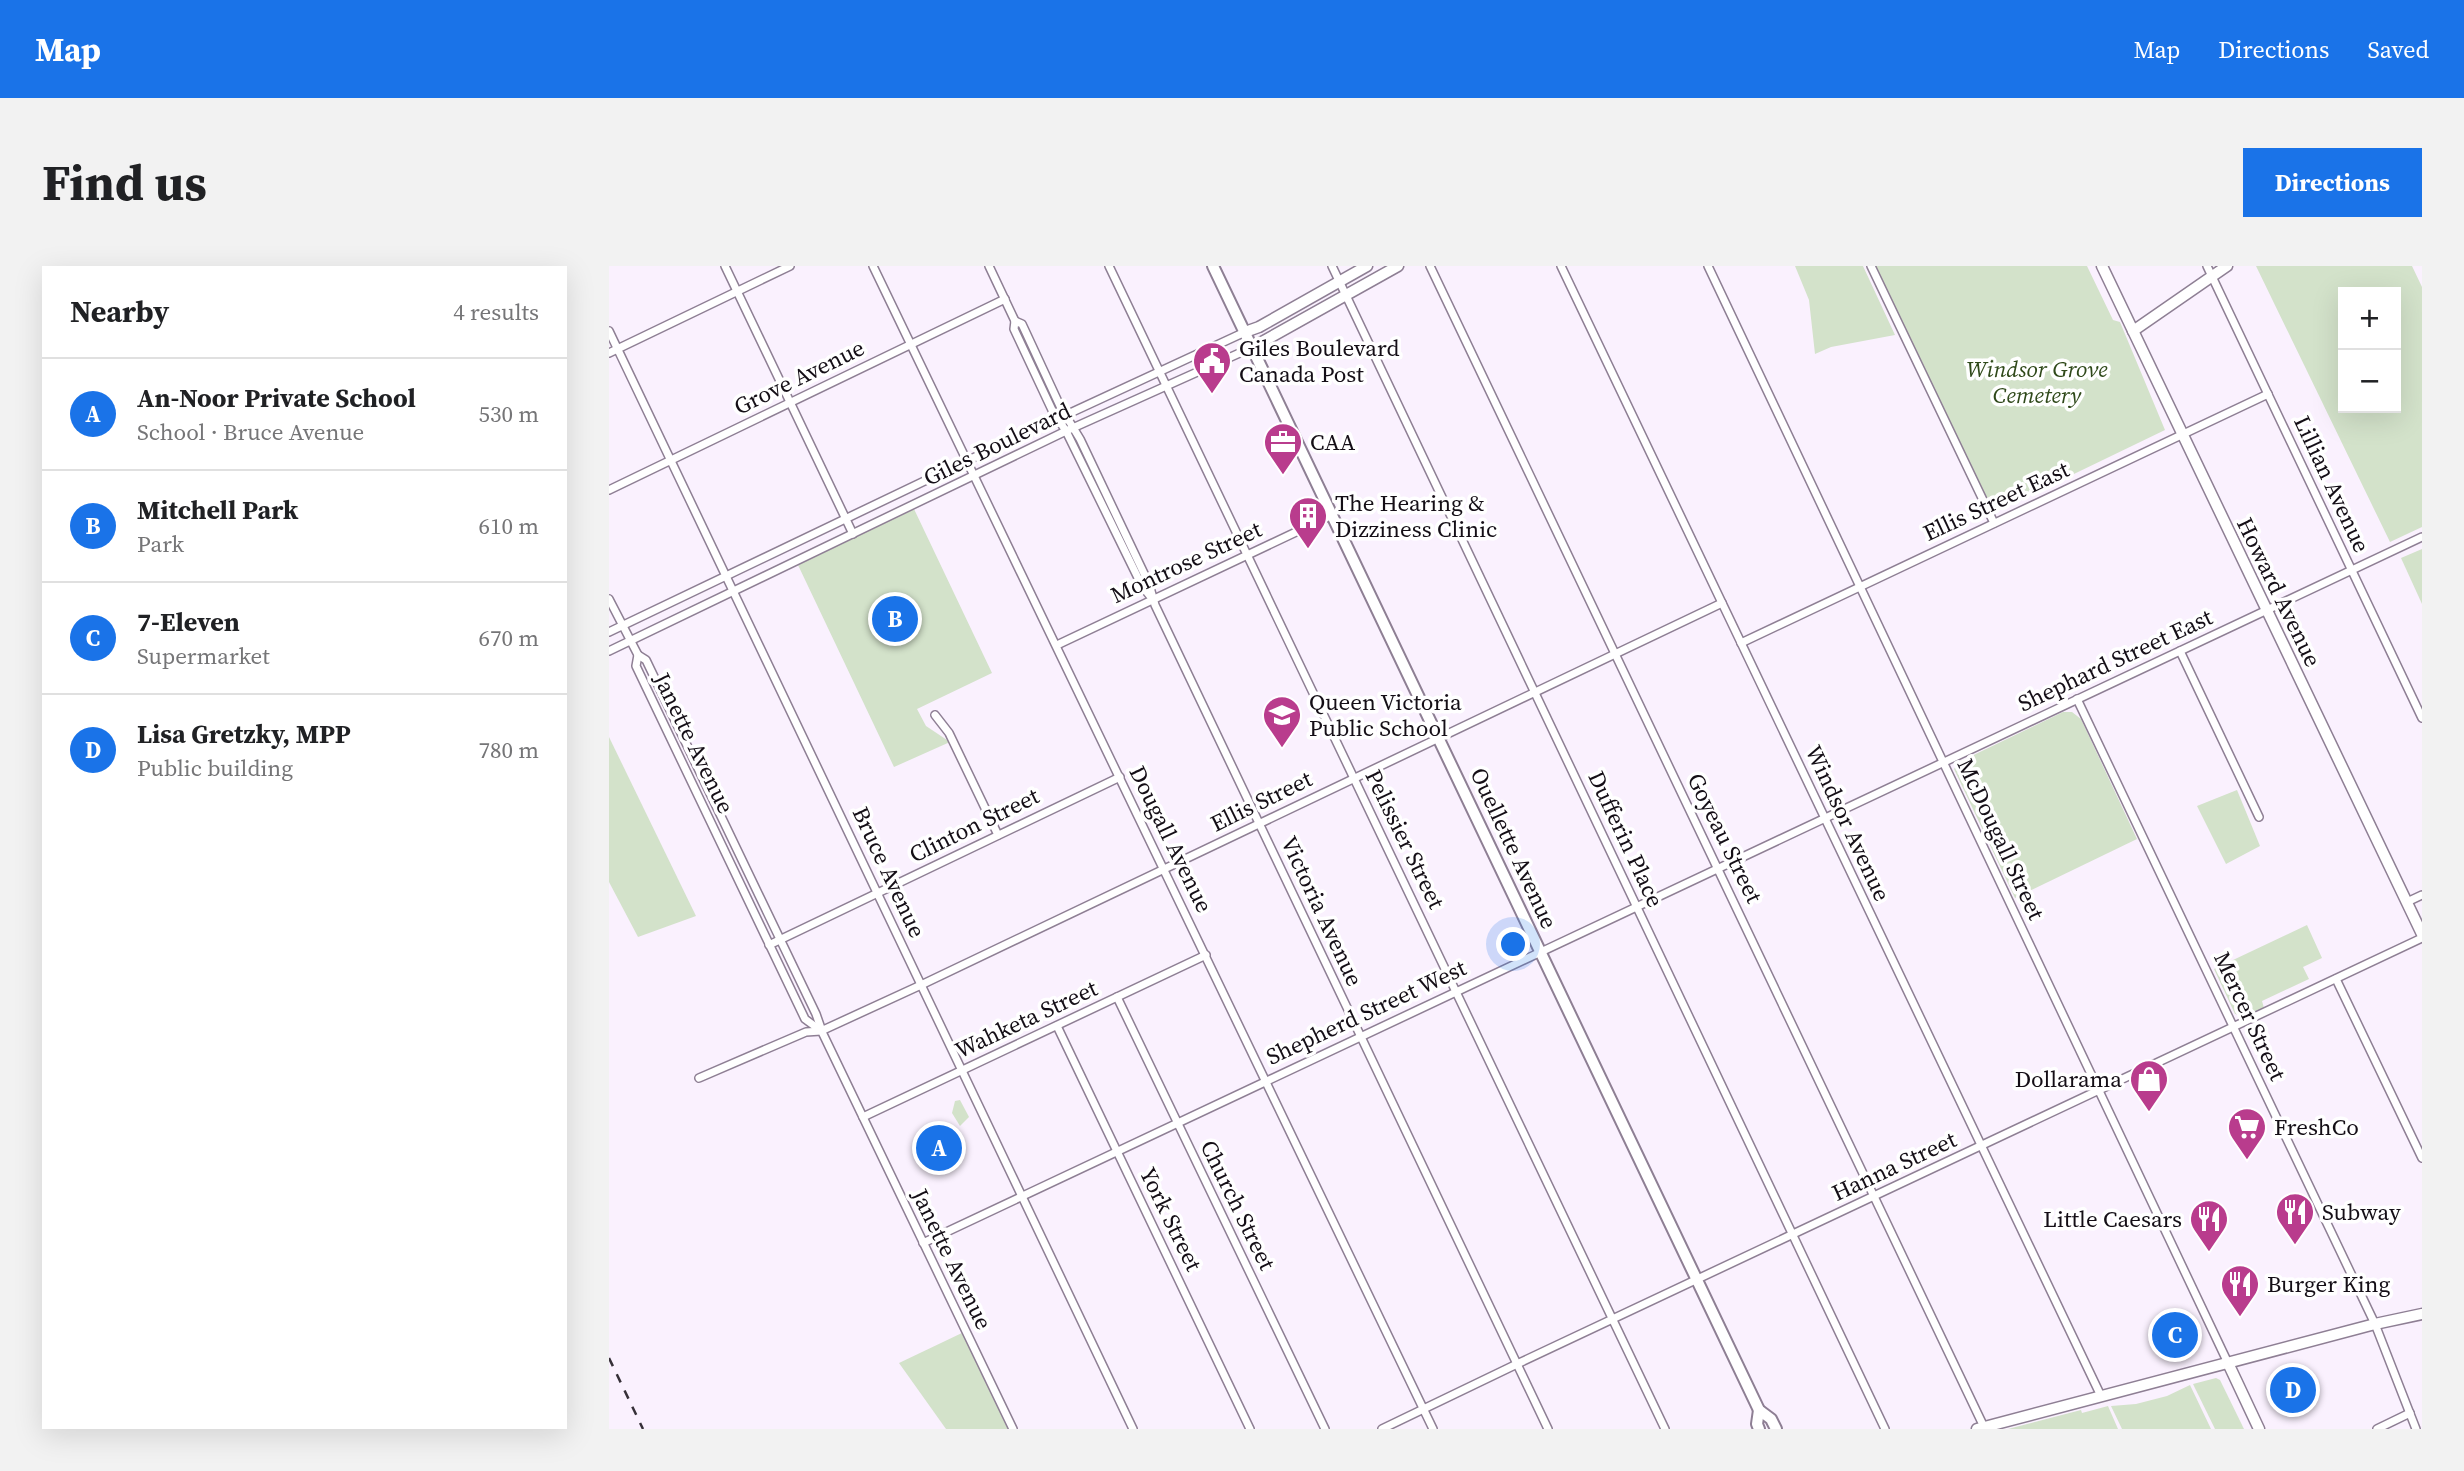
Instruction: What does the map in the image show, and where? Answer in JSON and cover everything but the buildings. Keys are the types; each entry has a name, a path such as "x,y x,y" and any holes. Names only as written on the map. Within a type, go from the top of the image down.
{"main road":[{"name":"Ouellette Avenue","path":"1213,266 1759,1410 1771,1419 1776,1429"},
{"name":"Giles Boulevard","path":"1245,332 1259,327 1367,266"},
{"name":"Giles Boulevard","path":"1253,347 1398,266"},
{"name":"Howard Avenue","path":"2102,266 2422,936"},
{"path":"2133,331 2227,266"},
{"path":"1981,1428 2421,1313"},
{"name":"McDougall Street","path":"2228,1363 2259,1429"},
{"name":"Ouellette Avenue","path":"1759,1410 1759,1429"}],"street":[{"path":"725,266 853,534"},
{"path":"609,353 790,266"},
{"name":"Dougall Avenue","path":"873,266 1433,1429"},
{"name":"Victoria Avenue","path":"989,266 1015,321 1014,329 1062,417 1066,431 1142,586 1153,599"},
{"name":"Pelissier Street","path":"1109,266 1665,1429"},
{"name":"Dufferin Place","path":"1332,266 1885,1429"},
{"name":"Goyeau Street","path":"1430,266 1875,1196 1981,1428"},
{"name":"Windsor Avenue","path":"1561,266 2101,1396"},
{"name":"McDougall Street","path":"1709,266 2228,1363"},
{"path":"1871,266 1994,523"},
{"name":"Lillian Avenue","path":"2207,266 2422,718"},
{"name":"Grove Avenue","path":"609,490 1005,299"},
{"name":"Bruce Avenue","path":"609,331 1133,1429"},
{"name":"Giles Boulevard","path":"609,632 1245,332"},
{"name":"Giles Boulevard","path":"609,651 1066,431 1253,347"},
{"name":"Ellis Street East","path":"1741,643 2268,394"},
{"name":"Victoria Avenue","path":"1062,417 1075,428 1149,584 1153,599 1548,1429"},
{"name":"Montrose Street","path":"1057,645 1332,515"},
{"name":"Shephard Street East","path":"1825,819 2422,537"},
{"name":"Janette Avenue","path":"609,599 638,655 646,660 1013,1429"},
{"name":"Ellis Street","path":"699,1078 806,1032 821,1031 921,985 1722,603"},
{"path":"2180,651 2259,817"},
{"name":"Janette Avenue","path":"638,655 636,666 805,1019 821,1031"},
{"name":"Mercer Street","path":"2077,699 2375,1324 2416,1429"},
{"path":"935,715 949,733 998,835"},
{"name":"Clinton Street","path":"769,945 1120,777"},
{"name":"Shepherd Street West","path":"923,1244 1361,1035 1825,819"},
{"path":"2407,902 2422,895"},
{"name":"Hanna Street","path":"1382,1429 2422,936"},
{"name":"Wahketa Street","path":"863,1117 1206,955"},
{"path":"2336,979 2422,1158"},
{"name":"Church Street","path":"1117,997 1325,1429"},
{"name":"York Street","path":"1057,1026 1250,1429"},
{"path":"2377,1429 2410,1413"}],"green space":[{"path":"1795,266 1863,266 1895,335 1831,347 1815,354 1809,300"},
{"name":"Windsor Grove Cemetery","path":"1875,266 2087,266 2113,320 2120,322 2165,430 1989,515"},
{"path":"2256,266 2412,266 2422,287 2422,527 2390,542"},
{"path":"914,509 992,673 917,709 926,726 950,742 894,767 798,565"},
{"path":"2422,549 2422,604 2401,558"},
{"path":"2063,712 2072,712 2081,719 2137,839 2015,898 1954,769 1959,762"},
{"path":"609,737 696,916 638,937 609,882"},
{"path":"2237,790 2260,846 2226,864 2197,806"},
{"path":"2307,925 2322,958 2303,967 2309,979 2262,1001 2264,1008 2245,1016 2235,1014 2214,969"},
{"path":"960,1100 969,1117 960,1126 952,1113 955,1101"},
{"path":"964,1332 1010,1429 946,1429 899,1363"},
{"path":"2216,1378 2220,1380 2244,1429 2215,1429 2193,1384"},
{"path":"2190,1385 2211,1429 2122,1429 2111,1406 2136,1404 2167,1396"},
{"path":"2108,1406 2118,1429 2008,1429 2081,1410 2082,1413"}],"railway":[{"path":"609,1358 643,1429"}],"place":[{"name":"Giles Boulevard Canada Post","path":"1212,395"},
{"name":"CAA","path":"1283,476"},
{"name":"The Hearing & Dizziness Clinic","path":"1308,550"},
{"name":"Mitchell Park","path":"895,619"},
{"name":"Queen Victoria Public School","path":"1282,749"},
{"name":"Dollarama","path":"2149,1113"},
{"name":"An-Noor Private School","path":"939,1148"},
{"name":"FreshCo","path":"2247,1161"},
{"name":"Subway","path":"2295,1246"},
{"name":"Little Caesars","path":"2209,1253"},
{"name":"Burger King","path":"2240,1318"},
{"name":"7-Eleven","path":"2175,1335"},
{"name":"Lisa Gretzky, MPP","path":"2293,1390"}]}
